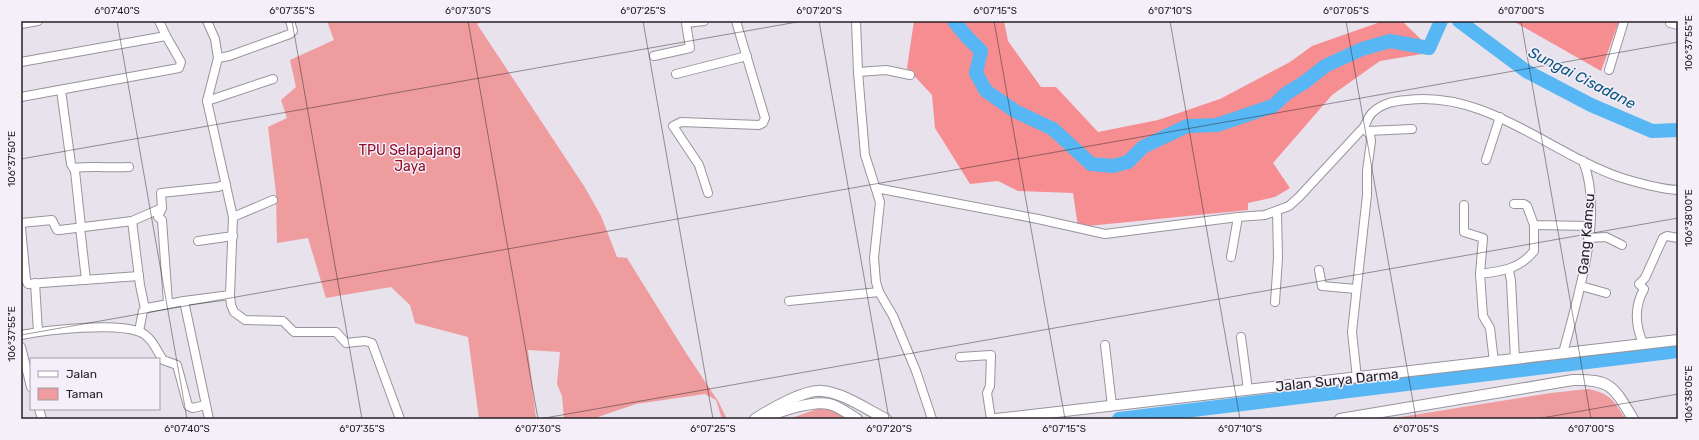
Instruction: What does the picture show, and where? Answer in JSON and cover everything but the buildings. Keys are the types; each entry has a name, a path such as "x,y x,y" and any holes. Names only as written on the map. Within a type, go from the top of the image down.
{"main road":[{"name":"Jalan Surya Darma","path":"996,419 1678,340"},
{"path":"1340,419 1572,380 1593,380 1605,383 1614,390 1633,419"},
{"path":"755,419 777,405 820,390 833,392 886,419"},
{"path":"766,419 810,404 820,403 830,404 857,419"}],"street":[{"path":"21,24 38,21"},
{"path":"21,97 179,68 181,62 159,21"},
{"path":"207,21 215,38 218,58 207,101 233,216 230,295 234,312 245,320 257,322 280,320 285,322 294,332 336,332 346,343 365,341 372,343 400,419"},
{"path":"218,58 229,56 290,34 293,31 290,21"},
{"path":"654,56 690,48 686,24 704,21"},
{"path":"708,193 699,165 673,126 681,122 759,125 763,123 765,118 736,21"},
{"path":"856,21 858,72 865,155 880,202 874,258 876,282 879,292 893,316 916,371 932,419"},
{"path":"1609,70 1624,21"},
{"path":"1668,22 1678,25"},
{"path":"21,62 166,36"},
{"path":"676,74 747,56"},
{"path":"858,72 886,70 910,75"},
{"path":"207,101 273,79"},
{"path":"61,90 71,164 74,168 86,280"},
{"path":"876,188 1038,219 1105,234 1265,215 1277,212 1299,197 1366,129 1369,116 1384,104 1418,98 1436,98 1470,106 1500,117 1583,161 1618,177 1656,188 1678,190"},
{"path":"1486,160 1500,117"},
{"path":"1366,129 1412,129"},
{"path":"1357,378 1352,332 1371,142 1366,129"},
{"name":"Gang Kamsu","path":"1563,353 1586,266 1590,226 1590,187 1583,161"},
{"path":"74,168 94,166 102,168 129,167"},
{"path":"168,303 162,220 158,217 162,208 161,193 218,187 226,184"},
{"path":"233,216 273,200"},
{"path":"1480,274 1509,270 1525,261 1534,251 1534,225 1527,206 1524,204 1514,204"},
{"path":"1464,205 1464,232 1483,238 1480,274 1483,316 1490,328 1494,362"},
{"path":"21,223 49,219 53,221 57,230 132,221 162,208"},
{"path":"1275,302 1278,258 1277,212"},
{"path":"1231,257 1238,217"},
{"path":"132,221 145,309 139,331"},
{"path":"1534,225 1590,226"},
{"path":"21,228 26,282 35,283 139,276"},
{"path":"198,241 233,236"},
{"path":"1643,343 1639,335 1637,320 1638,299 1644,289 1639,284 1645,278 1663,238 1667,236 1678,238"},
{"path":"1588,238 1606,237 1622,245"},
{"path":"1319,270 1322,286 1356,289"},
{"path":"1509,270 1516,359"},
{"path":"35,283 38,332"},
{"path":"1581,286 1606,293"},
{"path":"789,301 879,292"},
{"path":"145,309 168,303 230,295"},
{"path":"184,301 205,406 209,419"},
{"path":"21,335 94,327 139,331 150,340 163,360 177,365 188,406 193,408 205,406"},
{"path":"1241,337 1248,390"},
{"path":"1105,345 1112,406"},
{"path":"21,347 30,383"},
{"path":"960,357 991,355 990,386 987,393 992,419"}],"green space":[{"name":"TPU Selapajang Jaya","path":"327,21 482,21 477,24 584,186 601,216 617,257 627,258 686,353 718,401 727,419 722,419 716,400 705,394 636,404 592,419 564,419 562,396 557,384 560,352 528,350 536,419 479,419 468,337 415,323 410,305 391,287 326,298 308,238 277,243 276,193 268,127 287,118 281,100 296,87 290,60 334,40"},
{"path":"1588,389 1601,393 1611,399 1625,419 1388,419 1551,393"},
{"path":"828,405 850,419 789,419"}],"shaded area":[{"path":"914,21 1004,21 1008,41 1041,87 1056,87 1098,132 1158,120 1220,99 1290,62 1312,46 1383,21 1402,21 1434,52 1380,61 1332,95 1273,163 1290,188 1275,197 1248,203 1248,210 1078,227 1073,193 1018,191 998,181 970,184 935,128 932,95 907,68"},
{"path":"1513,21 1619,21 1601,71"}],"waterway":[{"path":"954,21 981,51 976,73 986,91 1015,111 1053,129 1091,164 1113,166 1128,162 1143,147 1187,126 1217,125 1273,106 1287,93 1305,82 1325,66 1362,49 1390,41 1429,48 1441,21"},
{"name":"Sungai Cisadane","path":"1459,21 1526,71 1591,105 1652,131 1678,130"},
{"path":"1119,419 1678,351"}]}
